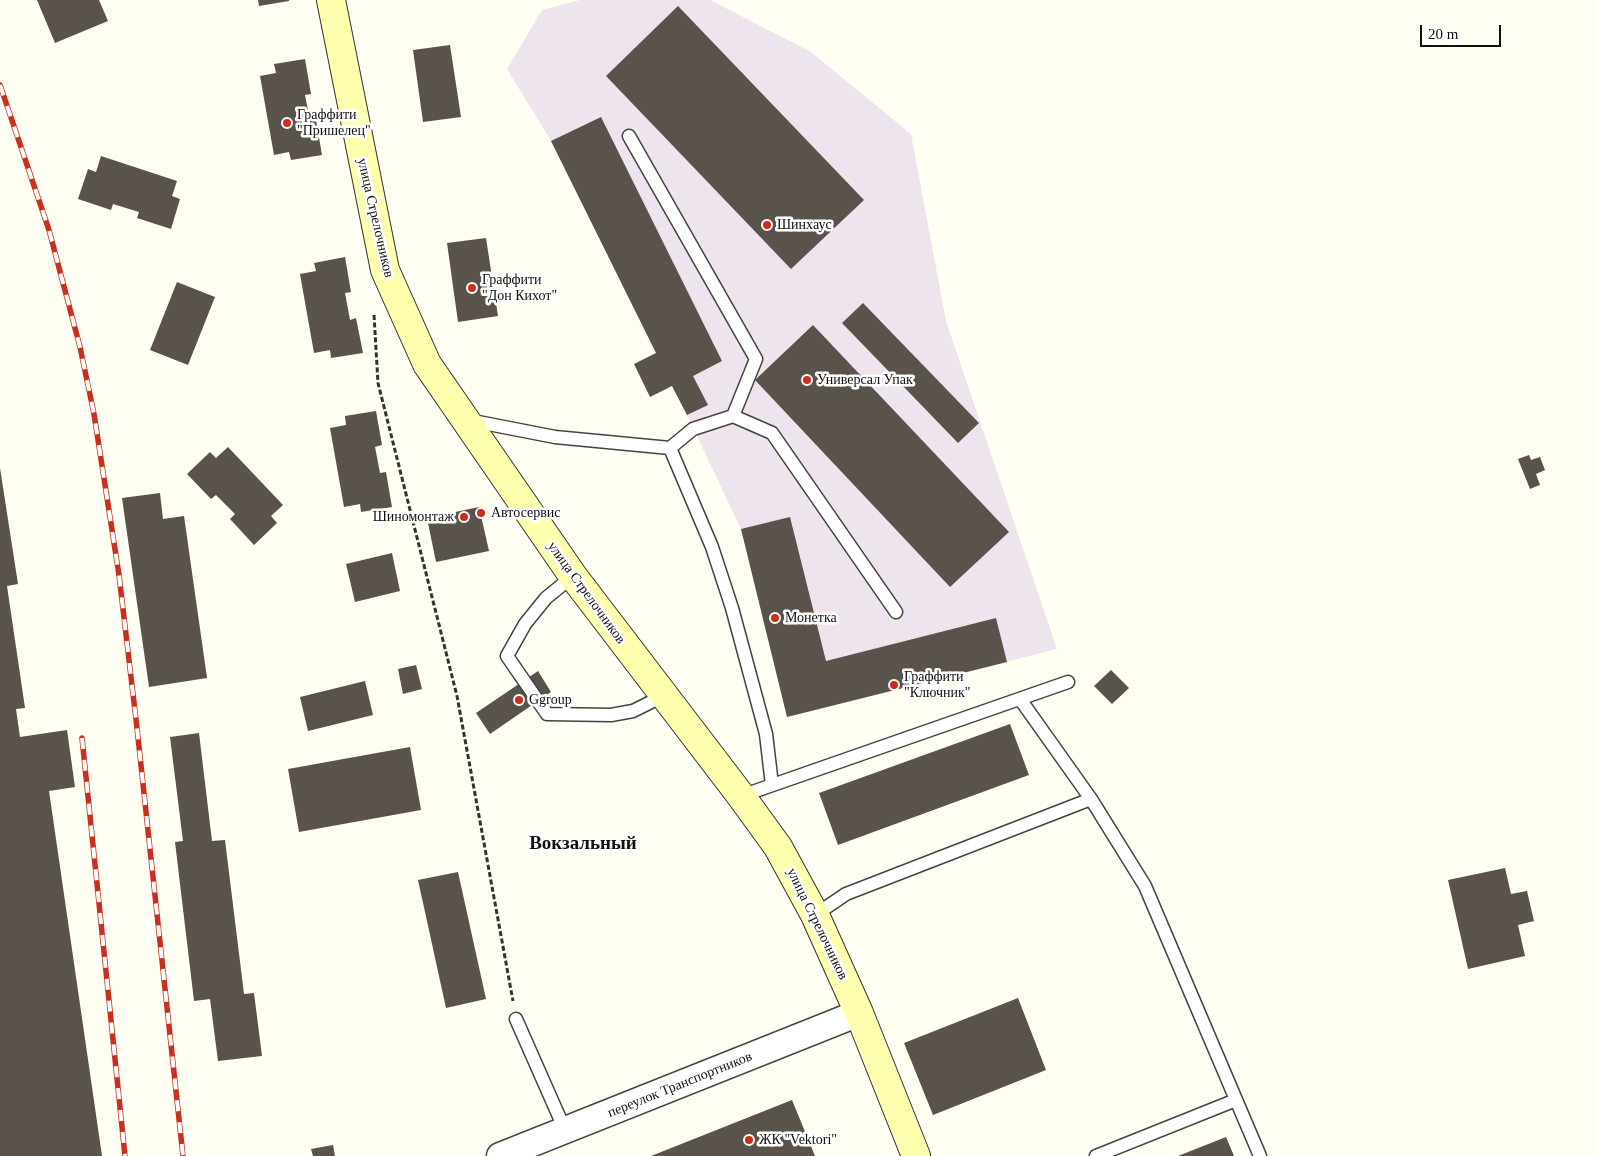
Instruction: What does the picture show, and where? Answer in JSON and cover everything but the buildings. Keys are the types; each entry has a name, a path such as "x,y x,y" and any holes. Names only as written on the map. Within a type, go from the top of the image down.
{"main road":[{"name":"улица Стрелочников","path":"331,0 385,270 427,364 573,576 778,847 815,914 859,1014 916,1156"}],"street":[{"name":"переулок Транспортников","path":"500,1156 859,1014"}],"lane":[{"path":"629,136 756,358 733,416"},
{"path":"466,420 555,436 670,448 693,429 733,416 772,433 896,612"},
{"path":"670,448 712,547 732,608 766,734 772,785"},
{"path":"573,576 546,598 525,624 507,656 547,714 611,715 633,711 663,696"},
{"path":"741,796 1068,682"},
{"path":"1020,699 1091,799 1145,886 1260,1156"},
{"path":"815,914 846,894 1091,799"},
{"path":"516,1019 565,1130"},
{"path":"1096,1156 1236,1100"}],"path":[{"path":"373,306 378,383 457,696 516,1019"}],"shaded area":[{"path":"580,0 710,0 811,52 911,134 946,321 1057,649 787,717 741,529 687,415 551,141 507,69 542,10"}],"railway":[{"path":"0,85 49,230 80,347 94,414 119,575 183,1156"},
{"path":"82,738 125,1156"}],"place":[{"name":"Граффити \"Пришелец\"","path":"287,123"},
{"name":"Шинхаус","path":"767,225"},
{"name":"Граффити \"Дон Кихот\"","path":"472,288"},
{"name":"Универсал Упак","path":"807,380"},
{"name":"Автосервис","path":"481,513"},
{"name":"Шиномонтаж","path":"464,517"},
{"name":"Монетка","path":"775,618"},
{"name":"Граффити \"Ключник\"","path":"894,685"},
{"name":"Ggroup","path":"519,700"},
{"name":"ЖК \"Vektori\"","path":"749,1140"}],"district":[{"name":"Вокзальный","path":"583,844"}]}
